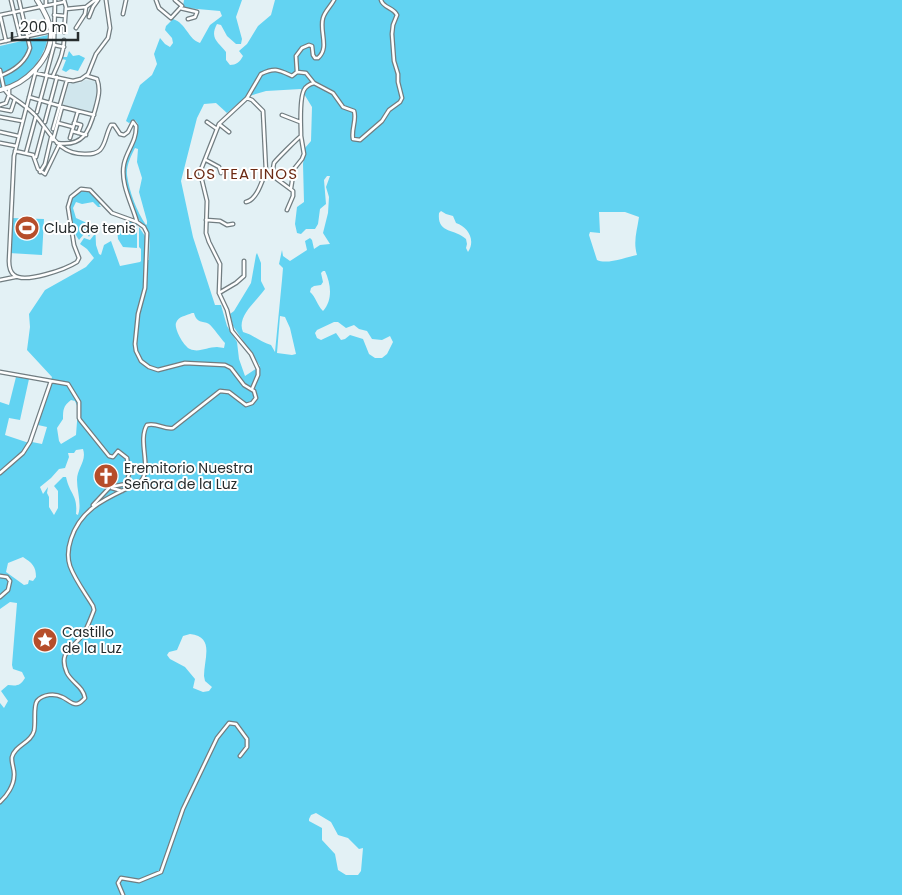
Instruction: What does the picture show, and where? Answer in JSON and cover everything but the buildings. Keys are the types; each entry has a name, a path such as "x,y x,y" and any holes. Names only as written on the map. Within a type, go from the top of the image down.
{"main road":[{"path":"2,90 10,88 35,71 50,44 51,31 44,6 37,0"}],"street":[{"path":"10,0 20,38"},
{"path":"1,75 12,70 26,57 30,48 19,0"},
{"path":"44,6 46,0"},
{"path":"66,9 86,7 96,0"},
{"path":"89,17 96,0"},
{"path":"87,76 96,54 109,34 106,0"},
{"path":"123,14 126,0"},
{"path":"156,0 159,8 171,18 182,6 174,0"},
{"path":"297,72 296,56 305,46 312,46 315,58 322,54 324,44 323,19 334,0"},
{"path":"252,389 258,369 251,354 232,331 227,310 219,293 220,264 206,234 207,201 200,172 219,124 247,98 263,73 281,70 292,76 297,72 306,73 314,82 329,89 343,107 354,111 356,117 352,136 354,140 360,140 382,122 389,110 401,101 398,74 394,61 392,34 397,15 392,9 383,5 381,0"},
{"path":"6,41 0,15 55,2 64,1 66,9 64,32"},
{"path":"37,112 53,52 55,2"},
{"path":"76,28 85,14 86,7"},
{"path":"180,8 197,12 195,18 188,19"},
{"path":"54,15 65,16"},
{"path":"49,25 54,24"},
{"path":"0,42 51,31"},
{"path":"53,76 64,47 64,40"},
{"path":"54,45 64,47"},
{"path":"45,54 53,52"},
{"path":"0,70 2,90 26,106 56,143 76,154 96,153 102,146 111,125 114,125 120,134 123,135 127,134 131,124 134,122 136,128 135,139 125,160 123,175 137,222 146,231 148,244 145,288 138,314 136,351 141,361 149,367 158,370 185,363 220,364 231,368 244,385 255,393 256,398 249,405 244,404 229,392 222,391 211,397 173,428 168,429 154,424 147,425 144,434 144,479 91,508"},
{"path":"16,276 12,272 9,263 15,151 35,71 67,80 78,80 87,76 96,78 99,85 99,95 90,130 86,135 71,143 56,143"},
{"path":"45,122 57,77"},
{"path":"53,129 67,80"},
{"path":"290,189 294,169 304,154 300,122 303,92 306,87 314,82"},
{"path":"0,106 6,103 10,88"},
{"path":"28,97 60,106"},
{"path":"246,202 250,202 254,196 266,172 263,111 252,100 247,98"},
{"path":"0,109 11,111 15,99"},
{"path":"44,127 35,158 36,166 40,172 45,174 56,143 62,107 94,115"},
{"path":"70,138 78,111"},
{"path":"282,115 300,122"},
{"path":"26,153 36,116"},
{"path":"0,121 0,117 22,121"},
{"path":"207,122 217,129"},
{"path":"58,123 81,125 78,133"},
{"path":"219,124 229,132"},
{"path":"72,131 86,135"},
{"path":"0,132 18,136"},
{"path":"272,176 276,160 301,136"},
{"path":"0,143 16,146"},
{"path":"40,172 56,143"},
{"path":"15,151 33,155 35,158"},
{"path":"206,160 219,167 221,173"},
{"path":"266,172 290,189 293,196 287,210"},
{"path":"0,280 16,276 26,278 55,272 77,262 79,258 74,245 68,209 70,199 76,191 83,188 90,190 113,214 137,222"},
{"path":"206,220 220,221 227,225 233,224"},
{"path":"219,293 244,276 244,261"},
{"path":"0,372 68,384 79,402 79,418 109,456 113,457 118,451 127,458 129,474 126,484 110,488 75,527 68,553 70,568 94,606 84,634 69,648 64,659 68,675 83,689 85,698 76,704 57,695 45,696 37,701 35,706 36,719 32,734 17,748 13,755 14,779 6,796 0,802"},
{"path":"0,473 22,454 30,442 51,381"},
{"path":"110,488 122,491"},
{"path":"0,576 7,578 10,584 8,590 0,597"},
{"path":"123,895 118,883 121,878 139,881 161,872 183,809 218,738 229,723 236,724 247,739 247,747 240,756"}],"shaded area":[{"path":"184,0 242,0 236,17 242,39 241,44 236,44 227,36 221,25 217,24 214,33 214,37 226,52 226,60 230,65 236,64 242,58 243,56 239,51 247,44 258,26 271,15 275,0 902,0 902,895 0,895 0,703 4,708 8,701 1,691 8,685 22,683 25,678 22,672 13,669 12,665 17,603 10,602 0,609 0,402 9,405 16,377 29,379 20,420 9,418 5,435 29,443 42,444 47,427 38,425 52,377 27,350 30,327 29,314 45,290 86,267 94,258 80,244 84,238 90,240 94,235 95,222 96,245 99,254 101,255 104,245 111,241 120,266 140,262 139,227 145,236 145,260 149,260 148,232 134,210 124,176 125,163 138,131 138,124 135,120 129,123 126,121 140,85 152,75 157,64 154,54 160,38 170,47 173,43 172,38 165,30 166,26 173,19 177,21 200,43 210,25 222,16 220,11 186,8 183,6","holes":["301,89 312,107 311,141 305,148 303,164 304,202 297,207 295,224 297,233 301,234 306,229 315,229 318,224 320,209 326,204 324,180 327,176 330,176 326,187 329,197 328,213 323,233 330,244 320,245 314,249 310,238 305,241 307,250 290,261 283,256 282,250 279,264 283,268 275,352 271,345 243,332 242,320 248,309 265,289 261,281 261,263 257,253 251,283 234,311 230,314 233,326 260,366 245,376 239,359 237,342 227,326 221,305 215,305 193,237 181,181 197,118 204,104 216,103 227,113 246,97 266,91","135,148 138,149 137,162 142,178 139,192 147,221 146,225 137,208 128,181 127,168","441,211 453,216 456,223 469,234 471,243 468,252 466,239 447,230 439,220 439,213","599,212 625,212 639,217 635,241 637,255 606,262 597,260 589,235 590,232 600,233","325,271 329,281 330,297 323,311 310,292 314,286 321,285 323,282 321,273","194,313 198,320 209,324 225,343 224,348 213,347 197,350 188,348 176,329 178,319","280,316 285,317 290,328 296,354 277,353","338,322 346,328 354,325 359,329 367,331 372,339 382,340 390,336 393,342 387,354 382,358 375,358 369,354 363,339 350,335 341,340 336,333 321,340 317,338 315,333 317,330","71,400 75,401 78,408 76,435 61,444 57,428 63,419 63,411 66,404","83,449 84,453 77,480 79,511 78,515 76,514 75,499 66,477 63,477 54,486 58,491 58,508 54,515 49,507 48,487 43,494 40,487 59,469 65,468 69,457 68,453 74,453 76,450","23,557 33,565 36,577 33,581 29,580 28,584 24,585 6,572 8,563","190,634 203,639 206,649 204,676 205,681 212,687 209,691 203,692 193,688 195,679 185,667 170,659 167,655 169,652 177,650 183,636","316,813 331,822 338,835 348,838 359,849 363,848 361,871 358,875 346,875 338,870 335,854 322,840 322,828 309,821 311,815"]},
{"path":"48,35 43,53 32,69 17,82 0,88 0,46"},
{"path":"69,51 73,56 79,55 85,58 78,71 70,69 66,72 62,70 66,60 62,59 67,57"},
{"path":"85,80 96,81 97,94 92,113 63,105 69,83 80,83"},
{"path":"81,189 92,194 101,203 99,205 101,207 98,207 93,202 82,204 76,202 73,208 76,218 89,224 92,230 89,237 84,234 79,240 71,225 68,208 72,197"},
{"name":"Club de tenis","path":"11,218 44,219 42,255 9,253"},
{"path":"128,218 137,222 137,248 123,247 118,239 117,228 128,229"}],"place":[{"name":"Club de tenis","path":"27,228"},
{"name":"Eremitorio Nuestra Señora de la Luz","path":"106,476"},
{"name":"Castillo de la Luz","path":"45,640"}],"district":[{"name":"LOS TEATINOS","path":"242,174"}]}
